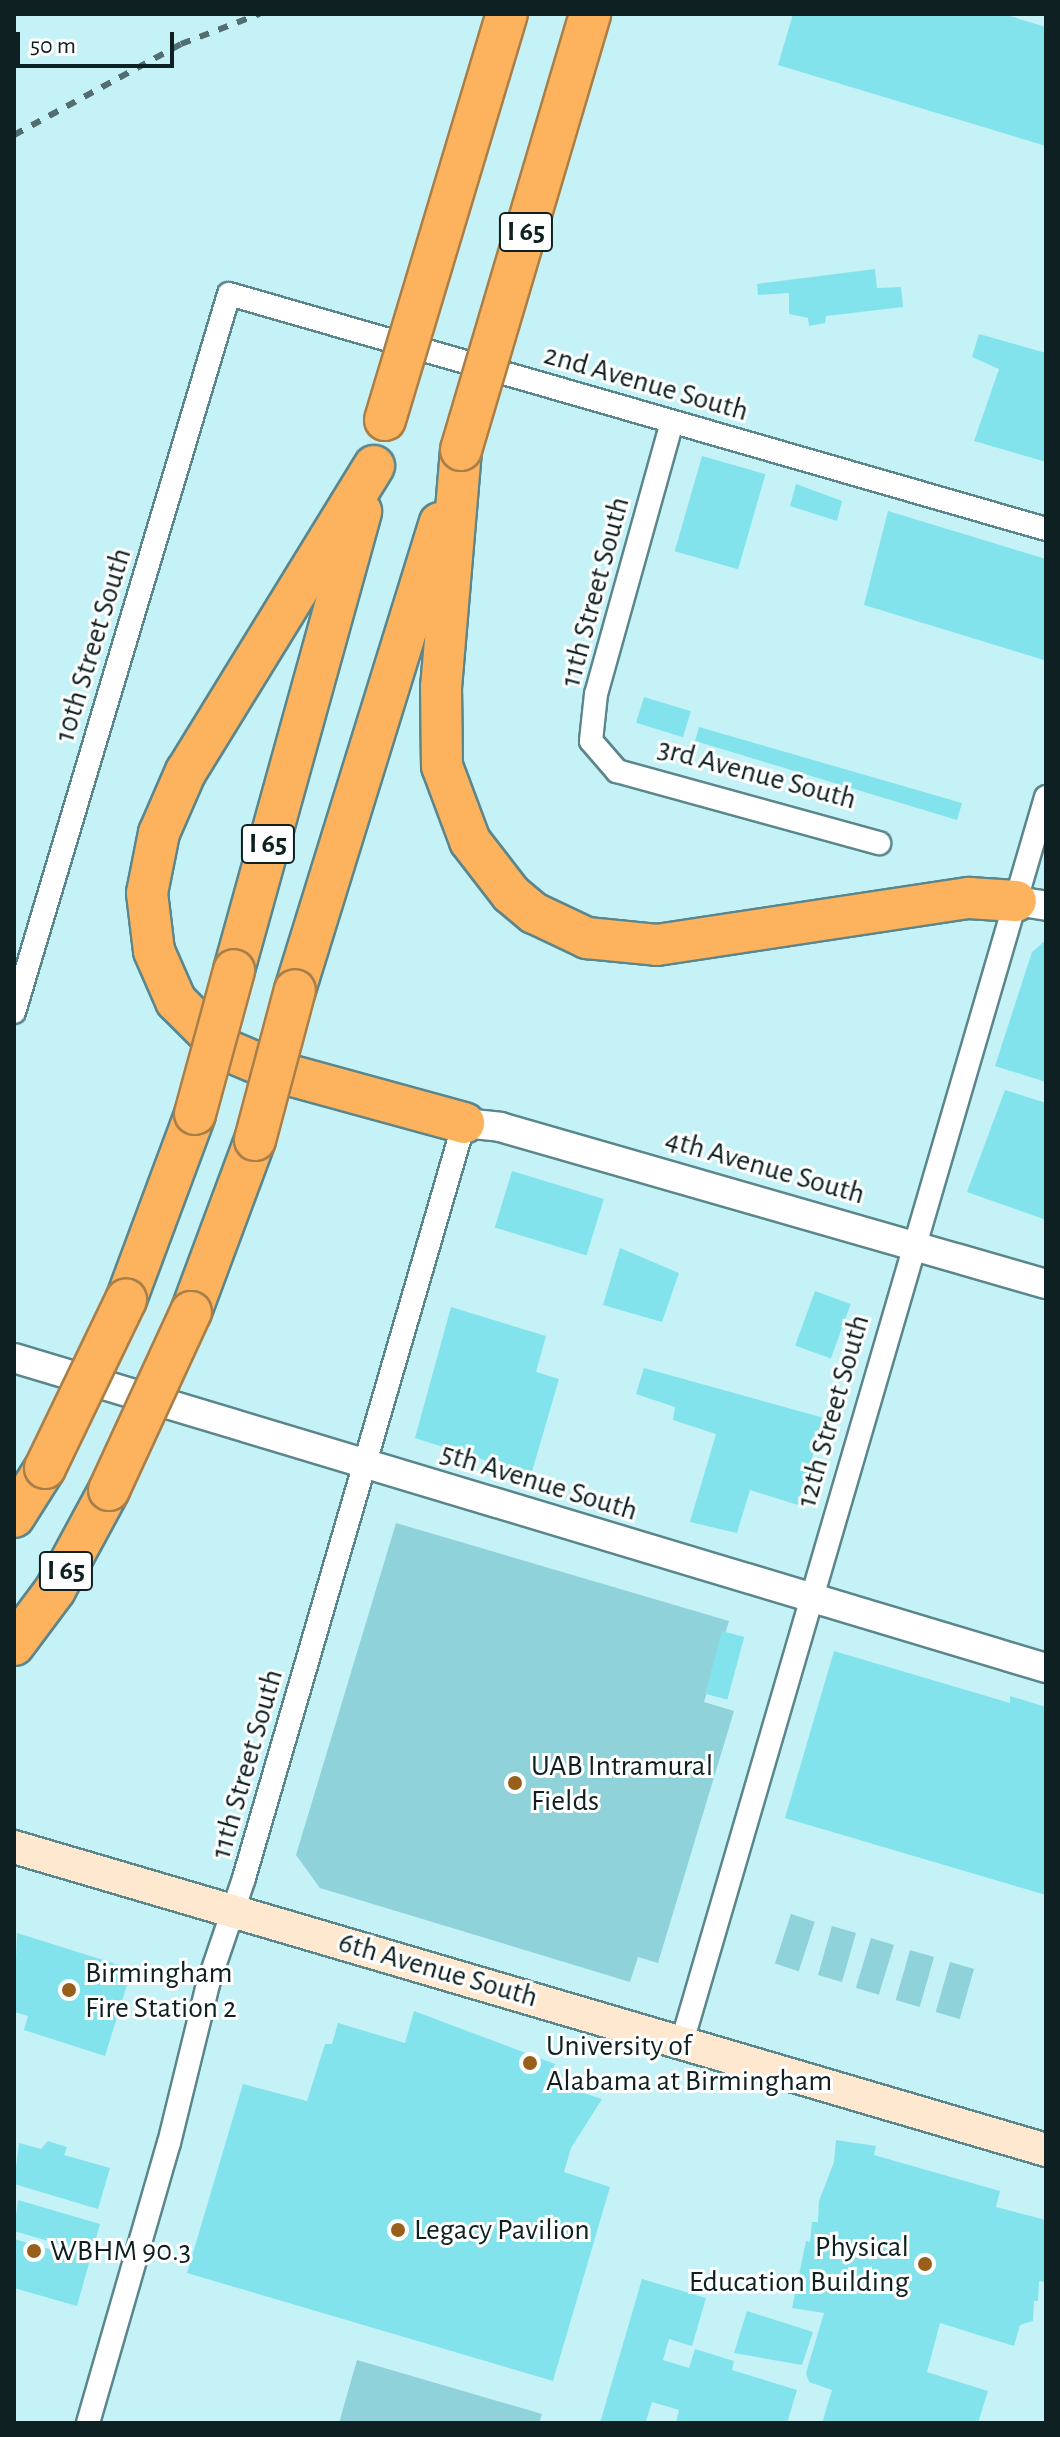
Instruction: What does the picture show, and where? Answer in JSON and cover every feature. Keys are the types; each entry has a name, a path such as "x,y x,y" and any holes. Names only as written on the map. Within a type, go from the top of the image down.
{"highway":[{"name":"I 65","path":"14,1517 45,1468 126,1300 195,1114 385,420 507,14"},
{"name":"I 65","path":"14,1645 55,1590 109,1490 191,1312 255,1140 295,990 461,450 590,14"},
{"path":"461,450 441,686 442,766 470,841 523,904 587,938 657,945 969,898 1031,903"},
{"path":"374,466 186,771 159,833 147,893 154,951 176,1001 224,1049 278,1072 464,1123"},
{"path":"14,1497 45,1468"}],"main road":[{"name":"6th Avenue South","path":"14,1847 234,1909 1046,2150"}],"street":[{"name":"2nd Avenue South","path":"229,294 1046,529"},
{"name":"10th Street South","path":"14,1012 229,294"},
{"name":"11th Street South","path":"617,771 591,741 596,694 672,422"},
{"name":"3rd Avenue South","path":"617,771 879,843"},
{"name":"12th Street South","path":"682,2042 912,1244 1031,903 1046,797"},
{"name":"11th Street South","path":"88,2423 234,1909 464,1123"},
{"name":"4th Avenue South","path":"464,1123 500,1127 1046,1284"},
{"name":"5th Avenue South","path":"14,1358 365,1466 1046,1668"}],"shaded area":[{"name":"UAB Intramural Fields","path":"396,1523 729,1621 704,1702 734,1711 658,1963 638,1957 630,1982 320,1888 296,1855"},
{"path":"791,1914 815,1922 799,1971 775,1963"},
{"path":"832,1926 856,1933 842,1982 818,1975"},
{"path":"871,1938 894,1945 879,1995 856,1988"},
{"path":"910,1950 934,1957 920,2007 896,2000"},
{"path":"950,1962 974,1969 960,2019 936,2012"},
{"path":"357,2360 542,2414 539,2423 339,2423"}],"building":[{"path":"793,14 1003,14 1046,27 1046,146 778,65"},
{"path":"875,269 877,288 901,287 903,307 826,316 825,323 809,326 808,318 789,314 789,293 758,295 757,284"},
{"path":"979,334 1046,353 1046,462 974,441 999,369 972,357"},
{"path":"702,456 765,474 738,569 675,551"},
{"path":"796,484 842,501 837,521 790,506"},
{"path":"888,511 1046,559 1044,660 864,605"},
{"path":"644,697 691,711 683,737 636,723"},
{"path":"699,727 962,803 957,820 695,741"},
{"path":"1046,940 1046,1082 995,1066 1032,952"},
{"path":"1005,1090 1046,1103 1046,1220 967,1192"},
{"path":"512,1171 604,1199 587,1255 495,1227"},
{"path":"620,1248 679,1273 662,1322 603,1305"},
{"path":"815,1291 851,1304 831,1358 795,1346"},
{"path":"451,1307 546,1336 536,1372 559,1379 531,1475 415,1438"},
{"path":"644,1368 824,1418 798,1505 750,1490 737,1533 690,1522 716,1434 673,1420 675,1407 636,1394"},
{"path":"722,1631 744,1637 727,1700 705,1694"},
{"path":"834,1651 1010,1703 1010,1696 1046,1707 1046,1895 785,1818"},
{"name":"Birmingham Fire Station 2","path":"17,1933 132,1969 105,2056 24,2030 28,2016 14,2012"},
{"name":"Legacy Pavilion","path":"414,2011 555,2064 547,2081 602,2099 571,2148 564,2172 610,2187 553,2381 187,2273 243,2084 307,2101 325,2044 332,2044 338,2023 405,2043"},
{"name":"Physical Education Building","path":"836,2140 876,2146 874,2155 1000,2191 996,2207 1046,2220 1044,2282 1039,2281 1033,2321 1020,2325 1014,2346 940,2323 927,2372 988,2391 978,2423 822,2423 832,2390 809,2382 806,2373 824,2313 792,2308 806,2241 810,2242 812,2222 818,2222 819,2201 834,2162"},
{"path":"48,2141 67,2147 64,2155 110,2168 98,2209 14,2184 19,2143 41,2149"},
{"name":"WBHM 90.3","path":"18,2200 100,2224 77,2306 14,2288 14,2239 67,2254 69,2247 14,2231"},
{"path":"642,2279 706,2298 692,2346 669,2339 663,2360 689,2368 695,2349 734,2361 732,2370 797,2390 787,2423 676,2423 679,2410 652,2402 646,2421 652,2423 600,2423"},
{"path":"747,2311 813,2332 802,2365 734,2353"}],"railway":[{"path":"14,135 181,44 259,14"}],"place":[{"name":"UAB Intramural Fields","path":"515,1783"},
{"name":"Birmingham Fire Station 2","path":"69,1990"},
{"name":"University of Alabama at Birmingham","path":"530,2063"},
{"name":"Legacy Pavilion","path":"398,2230"},
{"name":"WBHM 90.3","path":"34,2251"},
{"name":"Physical Education Building","path":"925,2264"}]}
